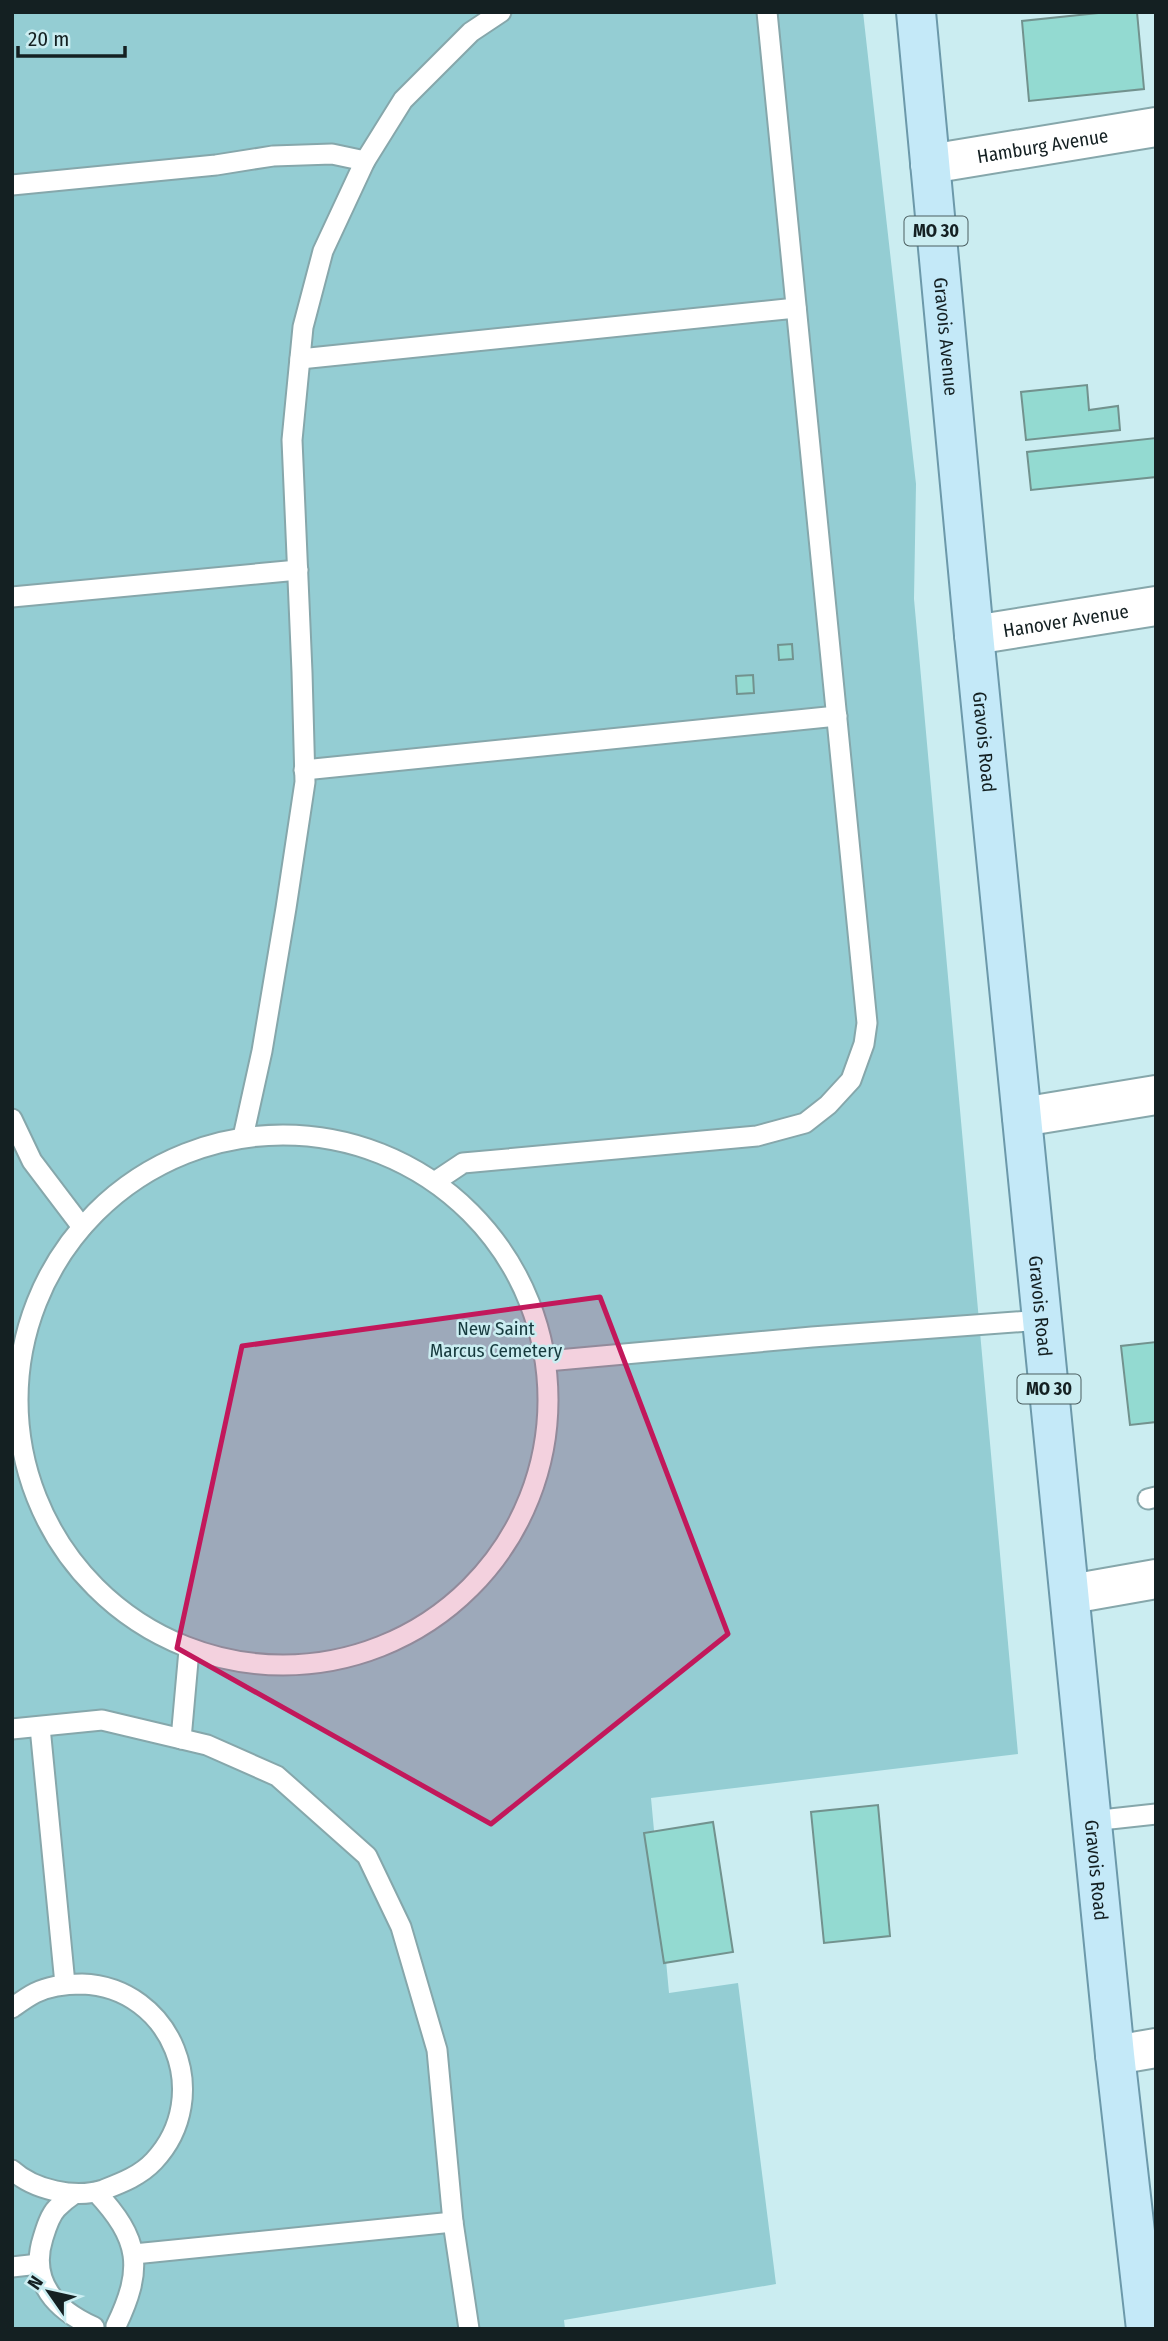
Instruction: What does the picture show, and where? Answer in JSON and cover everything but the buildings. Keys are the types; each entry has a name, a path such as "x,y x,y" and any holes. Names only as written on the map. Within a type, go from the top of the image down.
{"main road":[{"name":"Gravois Avenue","path":"916,12 957,450"},
{"name":"Gravois Road","path":"957,450 1115,2055 1146,2329"}],"street":[{"name":"Hamburg Avenue","path":"930,164 1156,127"},
{"name":"Hanover Avenue","path":"974,635 1156,606"},
{"path":"1022,1117 1156,1095"},
{"path":"1071,1594 1156,1580"},
{"path":"1115,2055 1156,2048"}],"lane":[{"path":"243,1137 262,1051 305,782 292,440 303,327 323,251 365,161 403,100 471,32 501,12"},
{"path":"436,1181 463,1163 757,1136 806,1123 828,1105 851,1080 864,1044 867,1023 767,12"},
{"path":"12,185 216,165 273,156 332,154 365,161"},
{"path":"300,359 796,308"},
{"path":"12,597 298,570"},
{"path":"304,770 837,716"},
{"path":"12,1119 32,1161 82,1227"},
{"path":"310,1135 376,1150 436,1181 489,1230 527,1292 547,1361 547,1440 524,1516 479,1581 418,1631 345,1660 266,1667 189,1650 124,1614 70,1561 34,1495 15,1422 22,1352 36,1307 44,1285 82,1227 128,1184 183,1154 243,1137 310,1135"},
{"path":"547,1361 1042,1320"},
{"path":"181,1739 189,1650"},
{"path":"12,1729 102,1720 207,1745 277,1776 367,1856 401,1927 437,2050 453,2222 469,2329"},
{"path":"40,1727 65,1984"},
{"path":"1092,1821 1156,1814"},
{"path":"12,2008 35,1993 65,1984 97,1985 128,1996 154,2015 173,2041 182,2073 182,2105 172,2136 153,2162 127,2182 96,2192 74,2194 43,2188 12,2170"},
{"path":"74,2194 55,2210 40,2249 42,2279 54,2301 72,2317 91,2328 122,2327 129,2299 134,2254 127,2231 117,2214 96,2192"},
{"path":"134,2254 453,2222"},
{"path":"12,2267 39,2264"}],"highlighted area":[{"path":"600,1297 728,1634 491,1824 177,1648 242,1346"}],"green space":[{"name":"New Saint Marcus Cemetery","path":"12,12 863,12 916,484 914,599 1018,1754 651,1798 669,1993 738,1983 776,2284 564,2320 565,2329 12,2329"}]}
